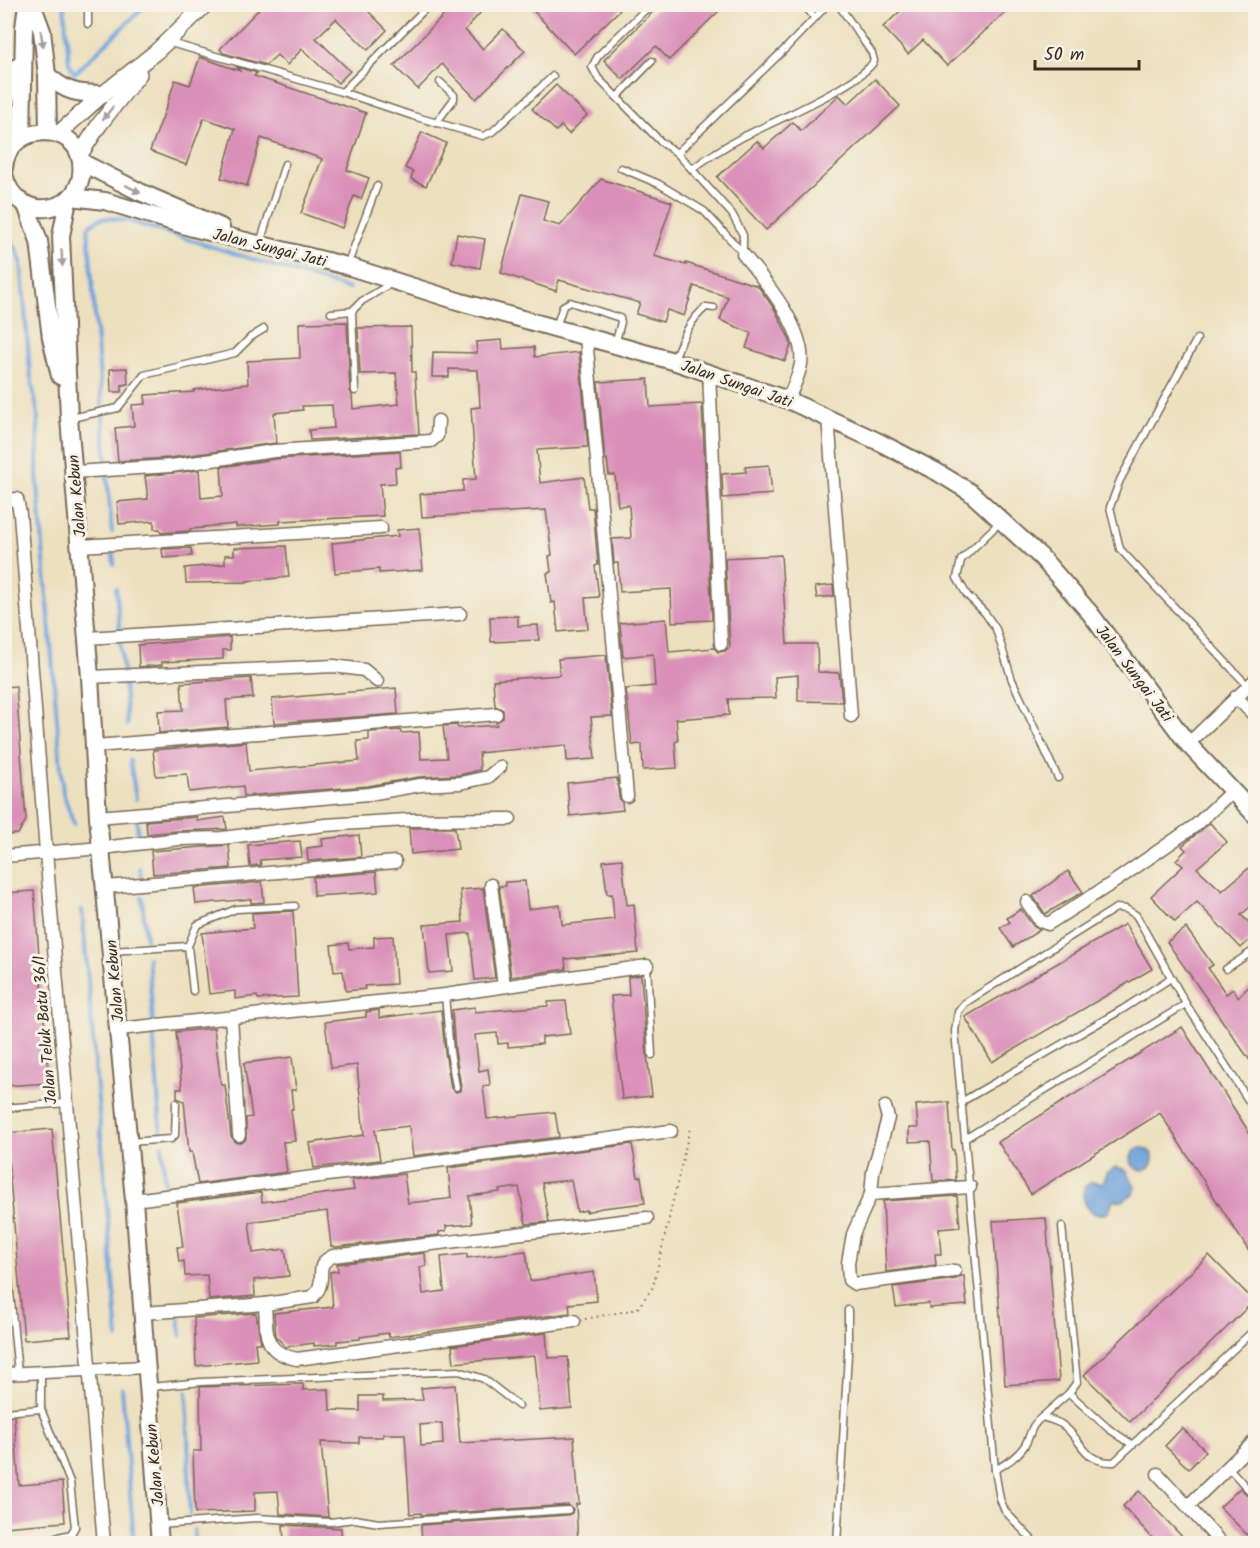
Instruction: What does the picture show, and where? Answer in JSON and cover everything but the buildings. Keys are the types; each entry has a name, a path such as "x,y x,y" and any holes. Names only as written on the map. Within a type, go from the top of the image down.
{"main road":[{"path":"4,106 16,75 27,4"},
{"path":"32,4 42,32 53,133"},
{"path":"6,158 22,137 24,28"},
{"path":"47,75 69,91 103,94"},
{"path":"22,137 39,132 53,133 74,147 80,159 140,192 254,242"},
{"name":"Jalan Kebun","path":"80,159 81,180 70,199 62,236 69,418 90,676 98,817 134,1200 160,1544"},
{"path":"4,174 8,189 26,205 40,209 55,207 70,199"},
{"name":"Jalan Sungai Jati","path":"70,199 105,201 193,228 347,266 461,302 556,327 709,373 788,400 828,417 937,472 970,492 1041,557 1090,613 1188,744 1256,816"},
{"name":"Jalan Kebun","path":"26,205 39,241 51,338 69,418"}],"street":[{"path":"53,133 162,46 206,4"},
{"path":"80,159 99,125 162,46"},
{"path":"743,254 769,288 793,328 801,348 801,365 788,400"},
{"path":"586,337 627,796"},
{"path":"709,373 721,644"},
{"path":"828,417 851,716"},
{"path":"74,472 171,466 273,451 431,441 437,436 438,421"},
{"name":"Jalan Teluk Batu 36/1","path":"4,500 17,499 21,514 46,852 104,1544"},
{"path":"80,546 381,528"},
{"path":"87,638 460,614"},
{"path":"90,676 334,666 364,670 377,681"},
{"path":"1188,744 1252,682"},
{"path":"1236,697 1256,717"},
{"path":"95,746 496,714"},
{"path":"98,817 369,795 420,785 460,783 488,777 500,767"},
{"path":"1028,902 1040,921 1048,924 1196,825 1231,792"},
{"path":"4,856 179,839 222,838 325,825 407,820 510,819"},
{"path":"106,887 395,862"},
{"path":"491,885 504,986"},
{"path":"118,1029 446,995 647,966"},
{"path":"231,1018 239,1135"},
{"path":"885,1107 888,1118 873,1172 871,1194 853,1234 847,1273 849,1280 855,1284 955,1271"},
{"path":"134,1200 671,1131"},
{"path":"871,1194 970,1187"},
{"path":"143,1313 266,1304 313,1297 320,1288 321,1267 325,1260 333,1256 646,1218"},
{"path":"266,1304 271,1347 281,1356 297,1359 574,1321"},
{"path":"4,1374 146,1367"},
{"path":"1188,1506 1256,1440"},
{"path":"1158,1474 1222,1544"}],"lane":[{"path":"88,4 88,24"},
{"path":"342,92 430,4"},
{"path":"651,4 598,56 592,67 598,78 661,142 677,153 732,214 743,235 743,254"},
{"path":"802,4 815,18"},
{"path":"677,153 828,4"},
{"path":"692,169 738,140 848,83 871,67 874,61 872,53 838,4"},
{"path":"162,46 342,92 483,136 492,132 553,76"},
{"path":"617,97 652,61"},
{"path":"436,123 454,99 454,95 440,82"},
{"path":"254,242 285,164"},
{"path":"621,168 659,184 704,211 743,254"},
{"path":"347,266 377,186"},
{"path":"331,313 352,311 362,301 395,281"},
{"path":"556,327 563,306 570,302 615,315 620,318 621,322 615,346"},
{"path":"673,362 695,316 706,307 714,308"},
{"path":"352,311 355,391"},
{"path":"69,418 118,408 144,375 235,353 251,337 264,329"},
{"path":"1197,339 1119,480 1110,507 1120,549 1252,682"},
{"path":"1002,520 961,560 957,578 967,595 986,613 996,629 1012,680 1058,778"},
{"path":"193,992 188,946 196,925 236,909 295,906"},
{"path":"1036,1544 1005,1511 1000,1499 995,1470 955,1031 958,1012 965,1003 1116,908 1126,909 1136,915 1186,1004 1256,1112"},
{"path":"111,951 188,946"},
{"path":"1226,969 1256,949"},
{"path":"647,966 652,1055"},
{"path":"962,1102 1123,1009 1171,978"},
{"path":"446,995 450,1052 456,1087"},
{"path":"966,1138 1186,1004"},
{"path":"4,1108 67,1103"},
{"path":"129,1142 171,1139 175,1135 176,1103"},
{"path":"995,1470 1009,1462 1025,1445 1033,1424 1069,1393 1077,1382 1062,1226"},
{"path":"4,1230 18,1374"},
{"path":"837,1544 848,1354 848,1310"},
{"path":"1042,1417 1061,1424 1091,1456 1101,1462 1114,1462 1256,1328"},
{"path":"147,1387 201,1382 459,1371 484,1379 519,1406"},
{"path":"4,1543 46,1542 70,1534 75,1527 70,1482 41,1409 41,1372"},
{"path":"1069,1393 1109,1429 1132,1445"},
{"path":"4,1412 41,1409"},
{"path":"1228,1467 1256,1498"},
{"path":"159,1525 256,1518 330,1522 355,1520 379,1523 568,1510"}],"path":[{"path":"574,1321 637,1309 653,1287 690,1128"}],"water":[{"path":"1142,1148 1150,1151 1153,1159 1150,1167 1142,1170 1134,1167 1131,1159 1134,1151"},
{"path":"1116,1167 1126,1170 1135,1186 1134,1193 1123,1201 1113,1200 1109,1212 1097,1214 1086,1205 1084,1188 1091,1182 1103,1183 1107,1173"}],"waterway":[{"path":"64,4 69,63 74,74 147,4"},
{"path":"102,406 88,228 101,219 129,221 349,289"},
{"path":"4,233 16,248 21,262 30,371 38,416 37,473 63,793 74,824"},
{"path":"103,417 107,466"},
{"path":"107,474 112,532"},
{"path":"113,553 114,564"},
{"path":"116,588 120,633"},
{"path":"120,641 123,671"},
{"path":"124,681 127,725"},
{"path":"130,760 136,799"},
{"path":"137,819 138,839"},
{"path":"140,868 141,876"},
{"path":"142,897 146,939"},
{"path":"82,910 118,1338"},
{"path":"148,958 153,1022"},
{"path":"153,1030 161,1134"},
{"path":"162,1145 165,1183"},
{"path":"179,1314 181,1336"},
{"path":"122,1388 134,1544"},
{"path":"187,1391 190,1515"},
{"path":"194,1530 195,1544"}]}
